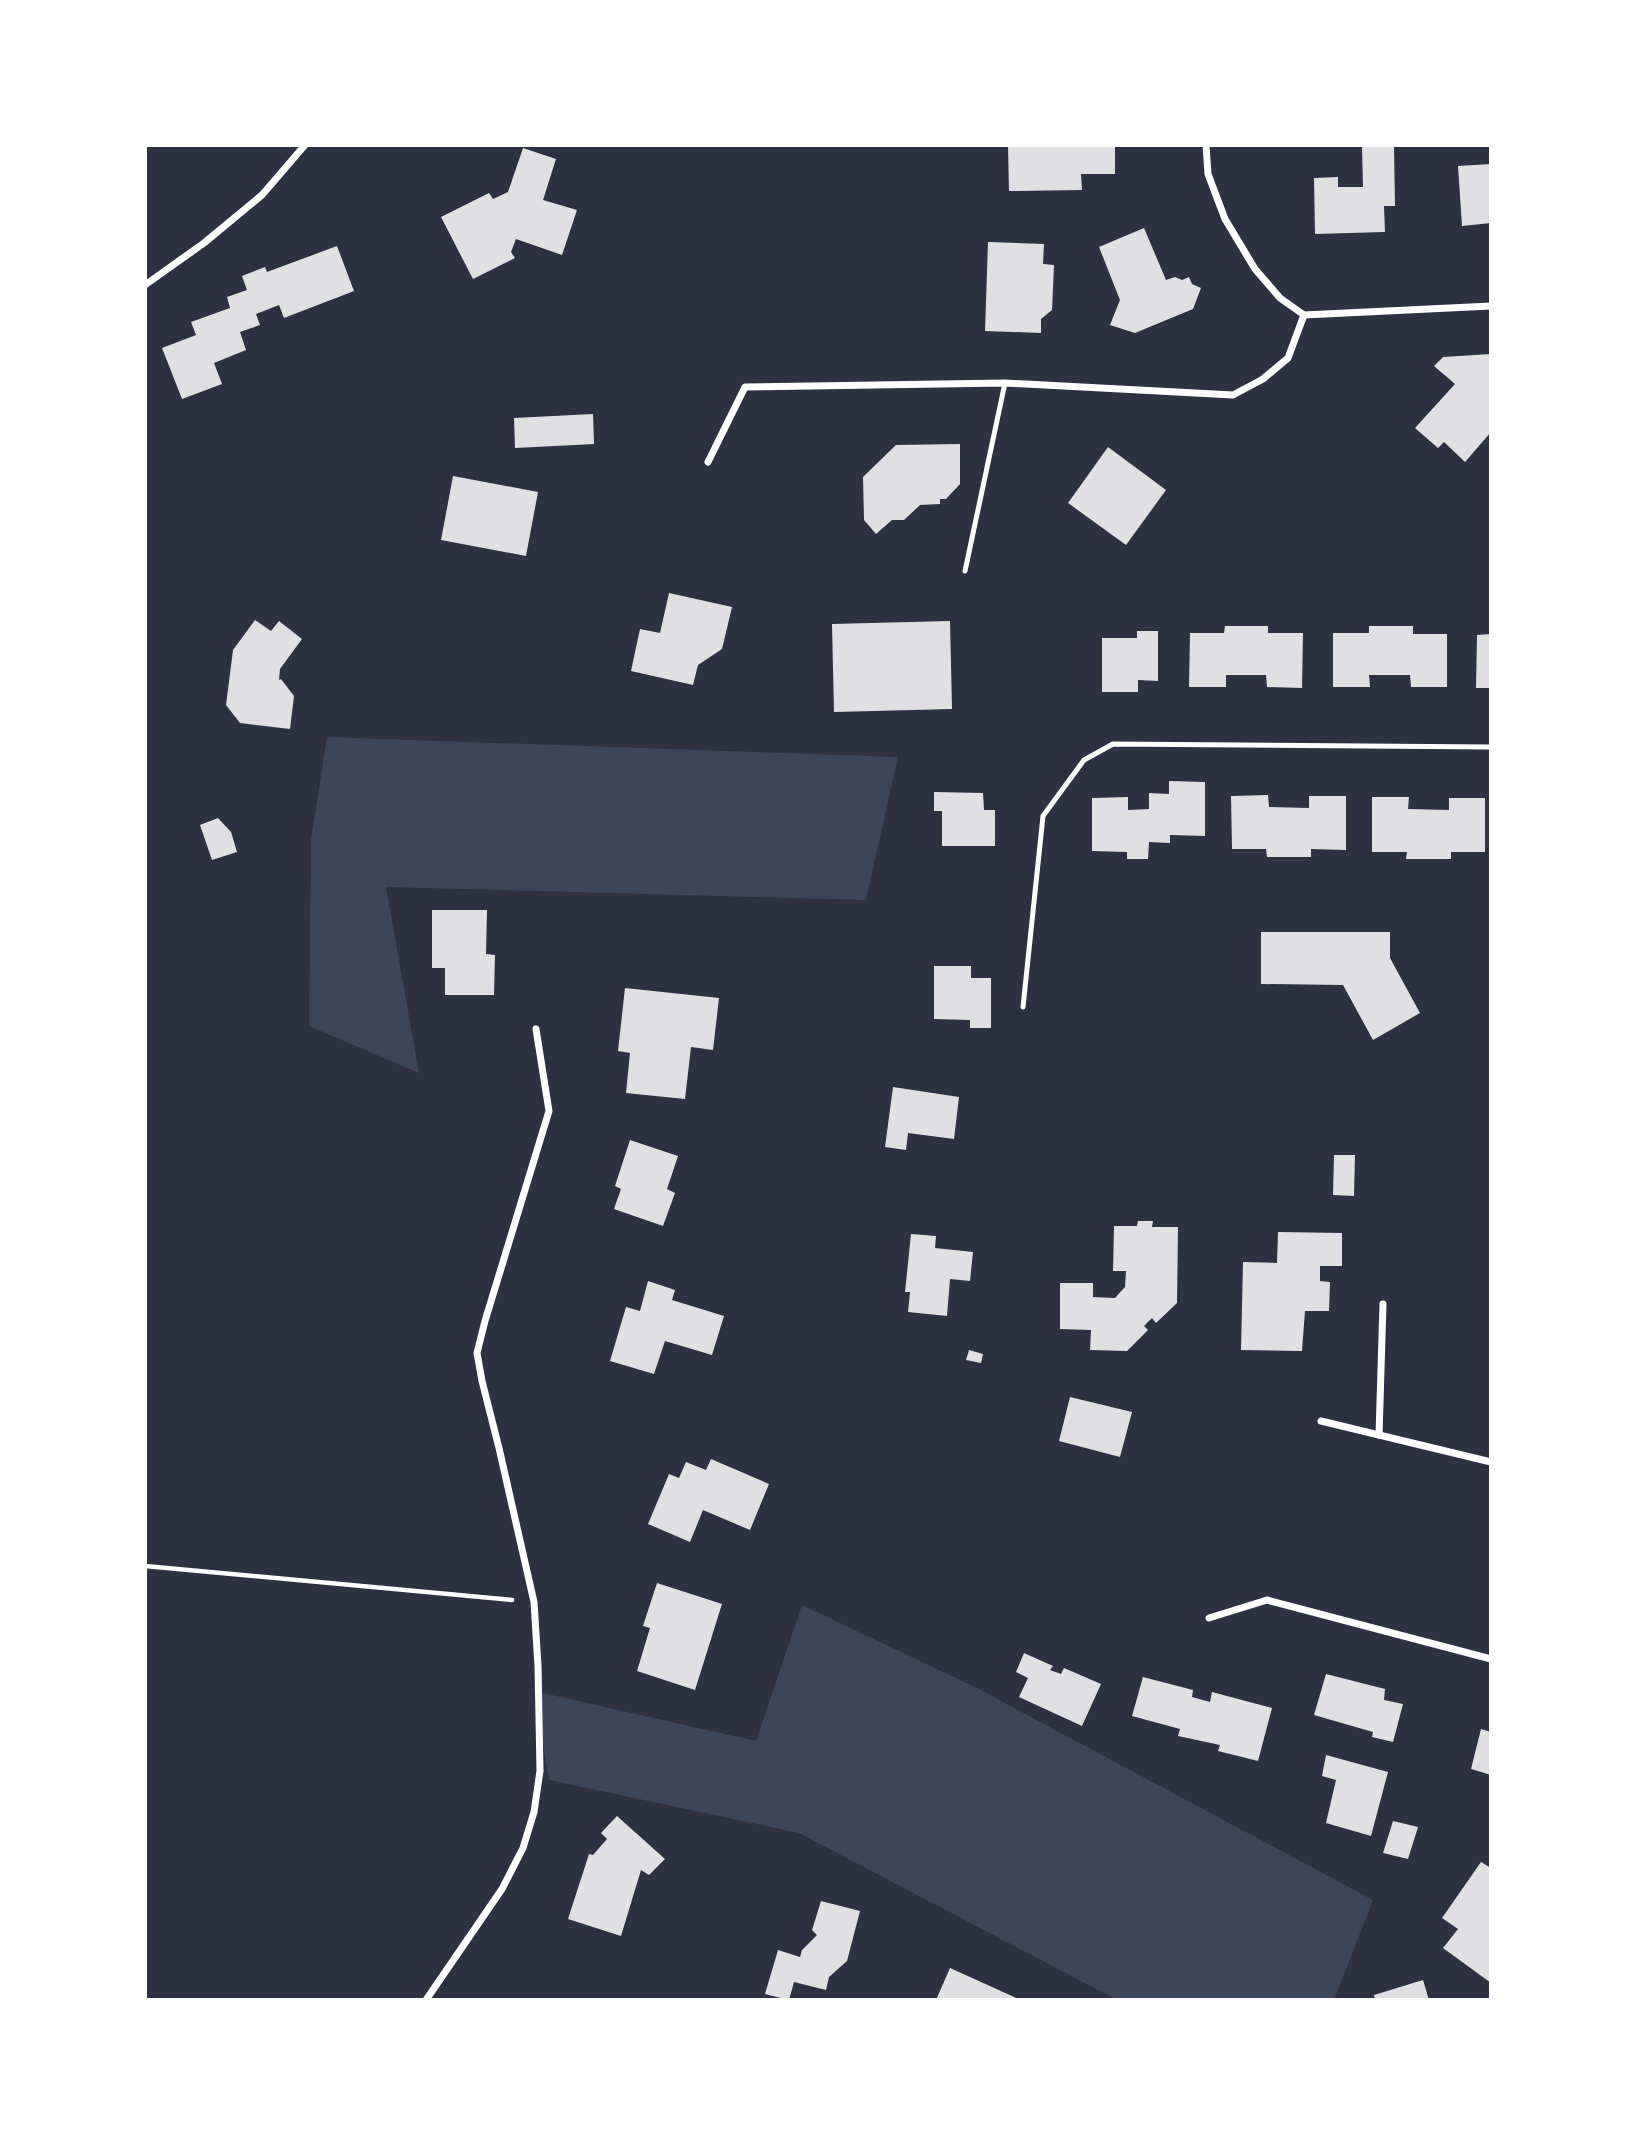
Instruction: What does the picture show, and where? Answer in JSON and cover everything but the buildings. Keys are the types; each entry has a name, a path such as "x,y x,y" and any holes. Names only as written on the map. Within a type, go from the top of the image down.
{"street":[{"path":"145,285 204,243 262,195 305,145"},
{"path":"1206,145 1208,174 1225,219 1263,278 1280,298 1304,315 1491,306"},
{"path":"708,462 746,387 1005,383 1233,395 1263,379 1289,358 1304,315"},
{"path":"426,2000 502,1889 523,1848 534,1812 540,1771 534,1602 477,1353 549,1111 536,1029"},
{"path":"1379,1435 1383,1304"},
{"path":"1321,1421 1491,1462"},
{"path":"1209,1618 1267,1600 1491,1659"}],"lane":[{"path":"965,571 1005,383"},
{"path":"1023,1007 1043,816 1084,760 1113,744 1491,747"}],"path":[{"path":"145,1566 534,1602"}],"shaded area":[{"path":"327,737 898,757 866,900 386,887 419,1073 309,1026 311,840"},
{"path":"802,1605 977,1688 1373,1900 1334,2000 1117,2000 799,1833 549,1780 534,1691 756,1741"}]}
